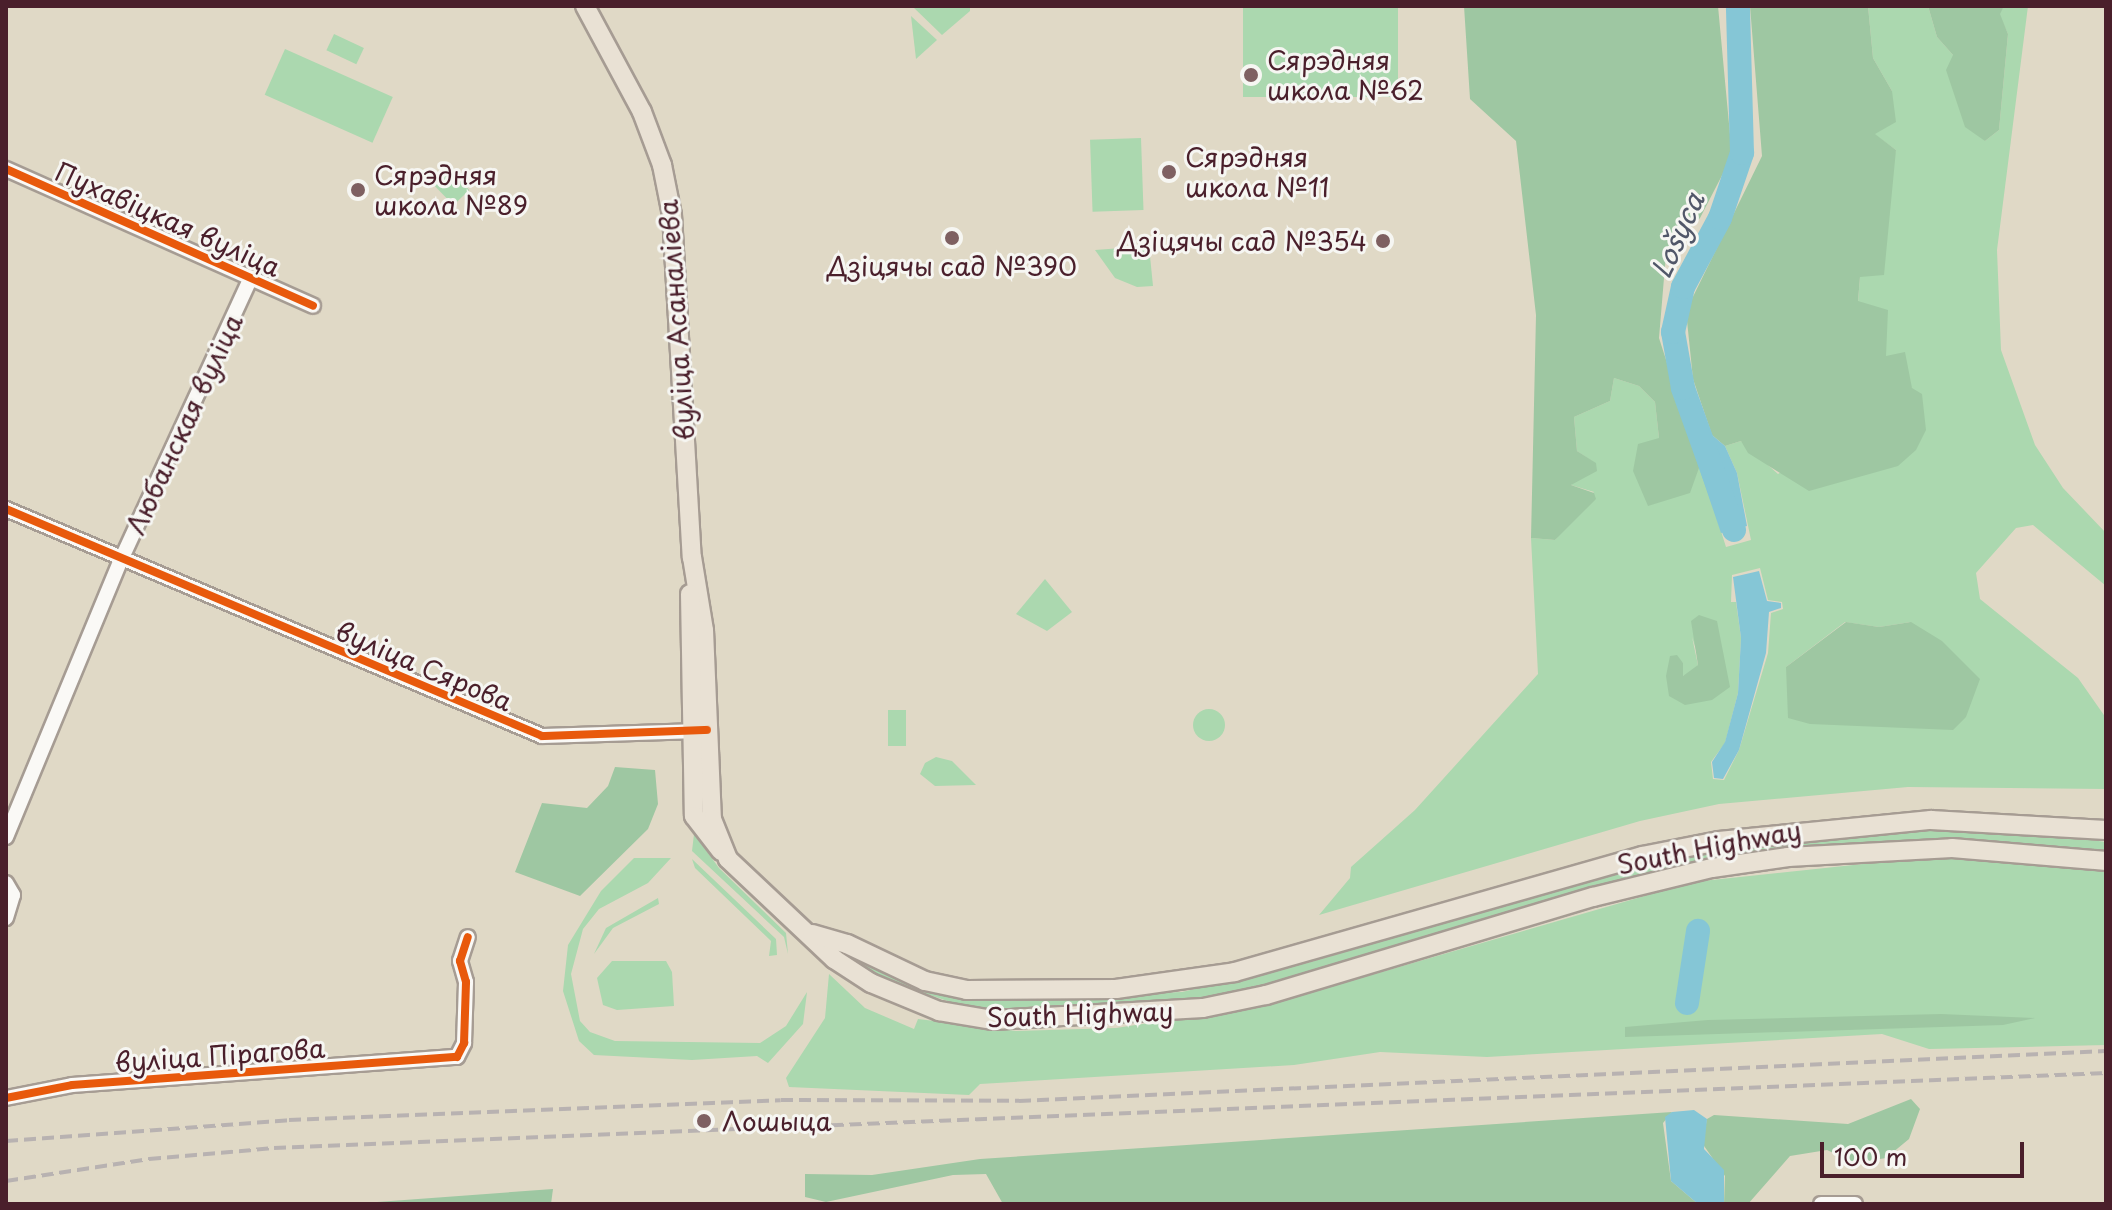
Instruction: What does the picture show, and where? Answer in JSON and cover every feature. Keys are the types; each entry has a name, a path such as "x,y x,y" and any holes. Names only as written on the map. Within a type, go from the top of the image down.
{"main road":[{"name":"вуліца Асаналіева","path":"585,6 629,83 662,165 679,278 699,731 694,816 728,859 809,933"},
{"name":"South Highway","path":"809,933 847,944 925,981 967,990 1116,989 1235,972 1642,856 1719,841 1931,820 2106,830"},
{"name":"South Highway","path":"809,933 834,959 871,983 939,1011 993,1020 1100,1018 1203,1008 1266,995 1593,897 1712,868 1831,854 1952,848 2106,861"}],"street":[{"name":"Пухавіцкая вуліца","path":"6,169 313,306"},
{"name":"Любанская вуліца","path":"6,837 121,560 251,278"},
{"name":"вуліца Сярова","path":"6,509 542,736 699,731"},
{"path":"6,918 10,889"},
{"name":"вуліца Пірагова","path":"6,1098 72,1085 457,1057 464,1043 466,982 460,961 468,937"},
{"path":"1821,1204 1855,1204"}],"green space":[{"path":"912,6 970,6 970,11 942,35"},
{"path":"1243,6 1398,6 1398,97 1243,97"},
{"path":"1464,6 1718,6 1732,156 1700,218 1666,254 1659,338 1700,465 1690,493 1648,506 1633,471 1638,444 1659,438 1655,402 1639,386 1614,378 1610,401 1574,417 1577,451 1596,463 1597,471 1571,485 1594,493 1596,499 1555,540 1531,538 1536,315 1516,141 1470,99"},
{"path":"1750,6 1868,6 1873,58 1892,91 1896,122 1875,134 1896,150 1884,275 1860,277 1858,301 1888,310 1886,356 1905,352 1912,388 1922,394 1926,430 1916,450 1898,466 1809,491 1748,453 1741,441 1725,446 1712,435 1693,379 1686,311 1762,156"},
{"path":"1868,6 1928,6 1937,37 1953,55 1985,141 1999,130 2008,34 1999,14 2004,6 2028,6 1997,250 2001,350 2035,445 2063,488 2106,533 2106,586 2033,525 2016,528 1976,573 1980,599 2078,678 2106,718 2106,789 1908,787 1719,804 1640,821 1319,915 1350,878 1351,867 1415,810 1538,674 1531,538 1555,540 1594,492 1571,485 1595,463 1577,451 1574,417 1610,401 1614,378 1639,386 1655,402 1659,438 1694,476 1700,465 1726,547 1751,540 1737,473 1725,446 1741,441 1778,474 1912,388 1886,357 1858,302 1860,277 1896,150 1874,134 1892,91 1873,58","holes":["1760,568 1768,600 1782,602 1783,609 1771,613 1768,653 1739,750 1724,780 1713,779 1711,762 1725,743 1738,693 1741,638 1736,602 1731,602 1732,575","1845,622 1879,627 1911,622 1786,667","1692,637 1712,700 1692,700 1670,656 1683,663 1683,676 1693,673 1698,665"]},
{"path":"1928,6 2004,6 2000,14 2008,34 1999,130 1985,141 1965,127 1946,70 1953,55 1937,37"},
{"path":"911,16 937,40 916,59"},
{"path":"334,34 364,48 356,64 326,50"},
{"path":"285,49 393,97 372,143 265,95"},
{"path":"1141,138 1144,210 1093,212 1090,140"},
{"path":"447,167 469,190 453,205 431,182"},
{"path":"1149,246 1153,286 1137,287 1115,278 1095,250"},
{"path":"1045,579 1072,612 1047,631 1016,614"},
{"path":"1699,615 1717,621 1730,687 1712,700 1685,705 1669,696 1666,676 1670,656 1677,655 1683,663 1683,676 1698,665 1691,621"},
{"path":"1846,622 1879,627 1911,622 1942,641 1980,679 1966,717 1953,730 1810,724 1788,718 1786,667"},
{"path":"1209,709 1220,714 1225,725 1220,736 1209,741 1198,736 1193,725 1198,714"},
{"path":"888,710 906,710 906,746 888,746"},
{"path":"936,757 952,761 976,785 935,786 920,774 925,763"},
{"path":"615,767 655,770 658,804 648,829 580,896 515,872 542,803 587,808 608,786"},
{"path":"1905,829 2037,833 2106,842 2106,851 1965,840 1897,840 1723,857 1575,893 1249,990 1162,1004 1006,1012 968,1008 883,979 843,955 847,950 911,983 983,1000 1182,992 1307,963 1671,857 1721,847"},
{"path":"694,834 719,868 786,933 788,954 784,937 692,851"},
{"path":"634,858 671,858 648,883 599,909 583,929 571,974 580,1021 590,1032 615,1041 760,1043 786,1026 807,992 803,1024 768,1063 757,1056 692,1060 594,1055 579,1041 563,991 568,945 601,891"},
{"path":"1919,858 2041,862 2106,872 2106,1045 1929,1049 1882,1034 1487,1057 1380,1052 1294,1065 980,1084 969,1095 789,1087 786,1078 825,1018 829,974 865,1008 914,1029 918,1019 1016,1031 1116,1028 1267,1005 1693,882"},
{"path":"692,859 776,939 777,955 769,956 771,941 695,868"},
{"path":"658,898 659,904 613,928 594,954 606,928"},
{"path":"612,961 666,961 672,972 674,1006 617,1010 603,1005 597,978"},
{"path":"1941,1014 2035,1018 2003,1025 1625,1037 1625,1027 1708,1020"},
{"path":"1911,1099 1920,1109 1909,1139 1886,1158 1855,1163 1827,1150 1790,1156 1748,1204 1724,1204 1725,1176 1702,1143 1707,1119 1714,1115 1848,1124"},
{"path":"1672,1112 1663,1123 1671,1181 1698,1204 1003,1204 986,1174 953,1175 826,1202 805,1197 805,1174 872,1175 980,1159"},
{"path":"553,1189 551,1204 350,1204"}],"water":[{"path":"1712,435 1725,446 1737,473 1747,526 1721,533 1691,444"},
{"path":"1759,571 1767,601 1781,603 1781,608 1769,612 1766,653 1739,750 1723,779 1714,778 1712,762 1725,742 1738,693 1741,638 1733,577"},
{"path":"1694,1110 1707,1119 1704,1149 1724,1170 1724,1204 1698,1204 1671,1181 1665,1117 1672,1112"}],"waterway":[{"name":"Lošyca","path":"1734,530 1683,388 1673,332 1683,287 1720,218 1742,153 1738,6"},
{"name":"Lošyca","path":"1687,1003 1698,931"}],"railway":[{"path":"6,1141 289,1120 781,1100 1019,1101 2106,1051"},
{"path":"6,1181 149,1159 274,1148 2106,1073"}],"cycle path":[{"path":"6,169 313,306"},
{"path":"6,509 542,736 707,730"},
{"path":"6,1098 72,1085 457,1057 464,1043 466,982 460,961 468,937"}],"place":[{"name":"Сярэдняя школа №62","path":"1251,75"},
{"name":"Сярэдняя школа №11","path":"1169,172"},
{"name":"Сярэдняя школа №89","path":"358,190"},
{"name":"Дзіцячы сад №390","path":"952,238"},
{"name":"Дзіцячы сад №354","path":"1383,241"},
{"name":"Лошыца","path":"704,1121"}]}
